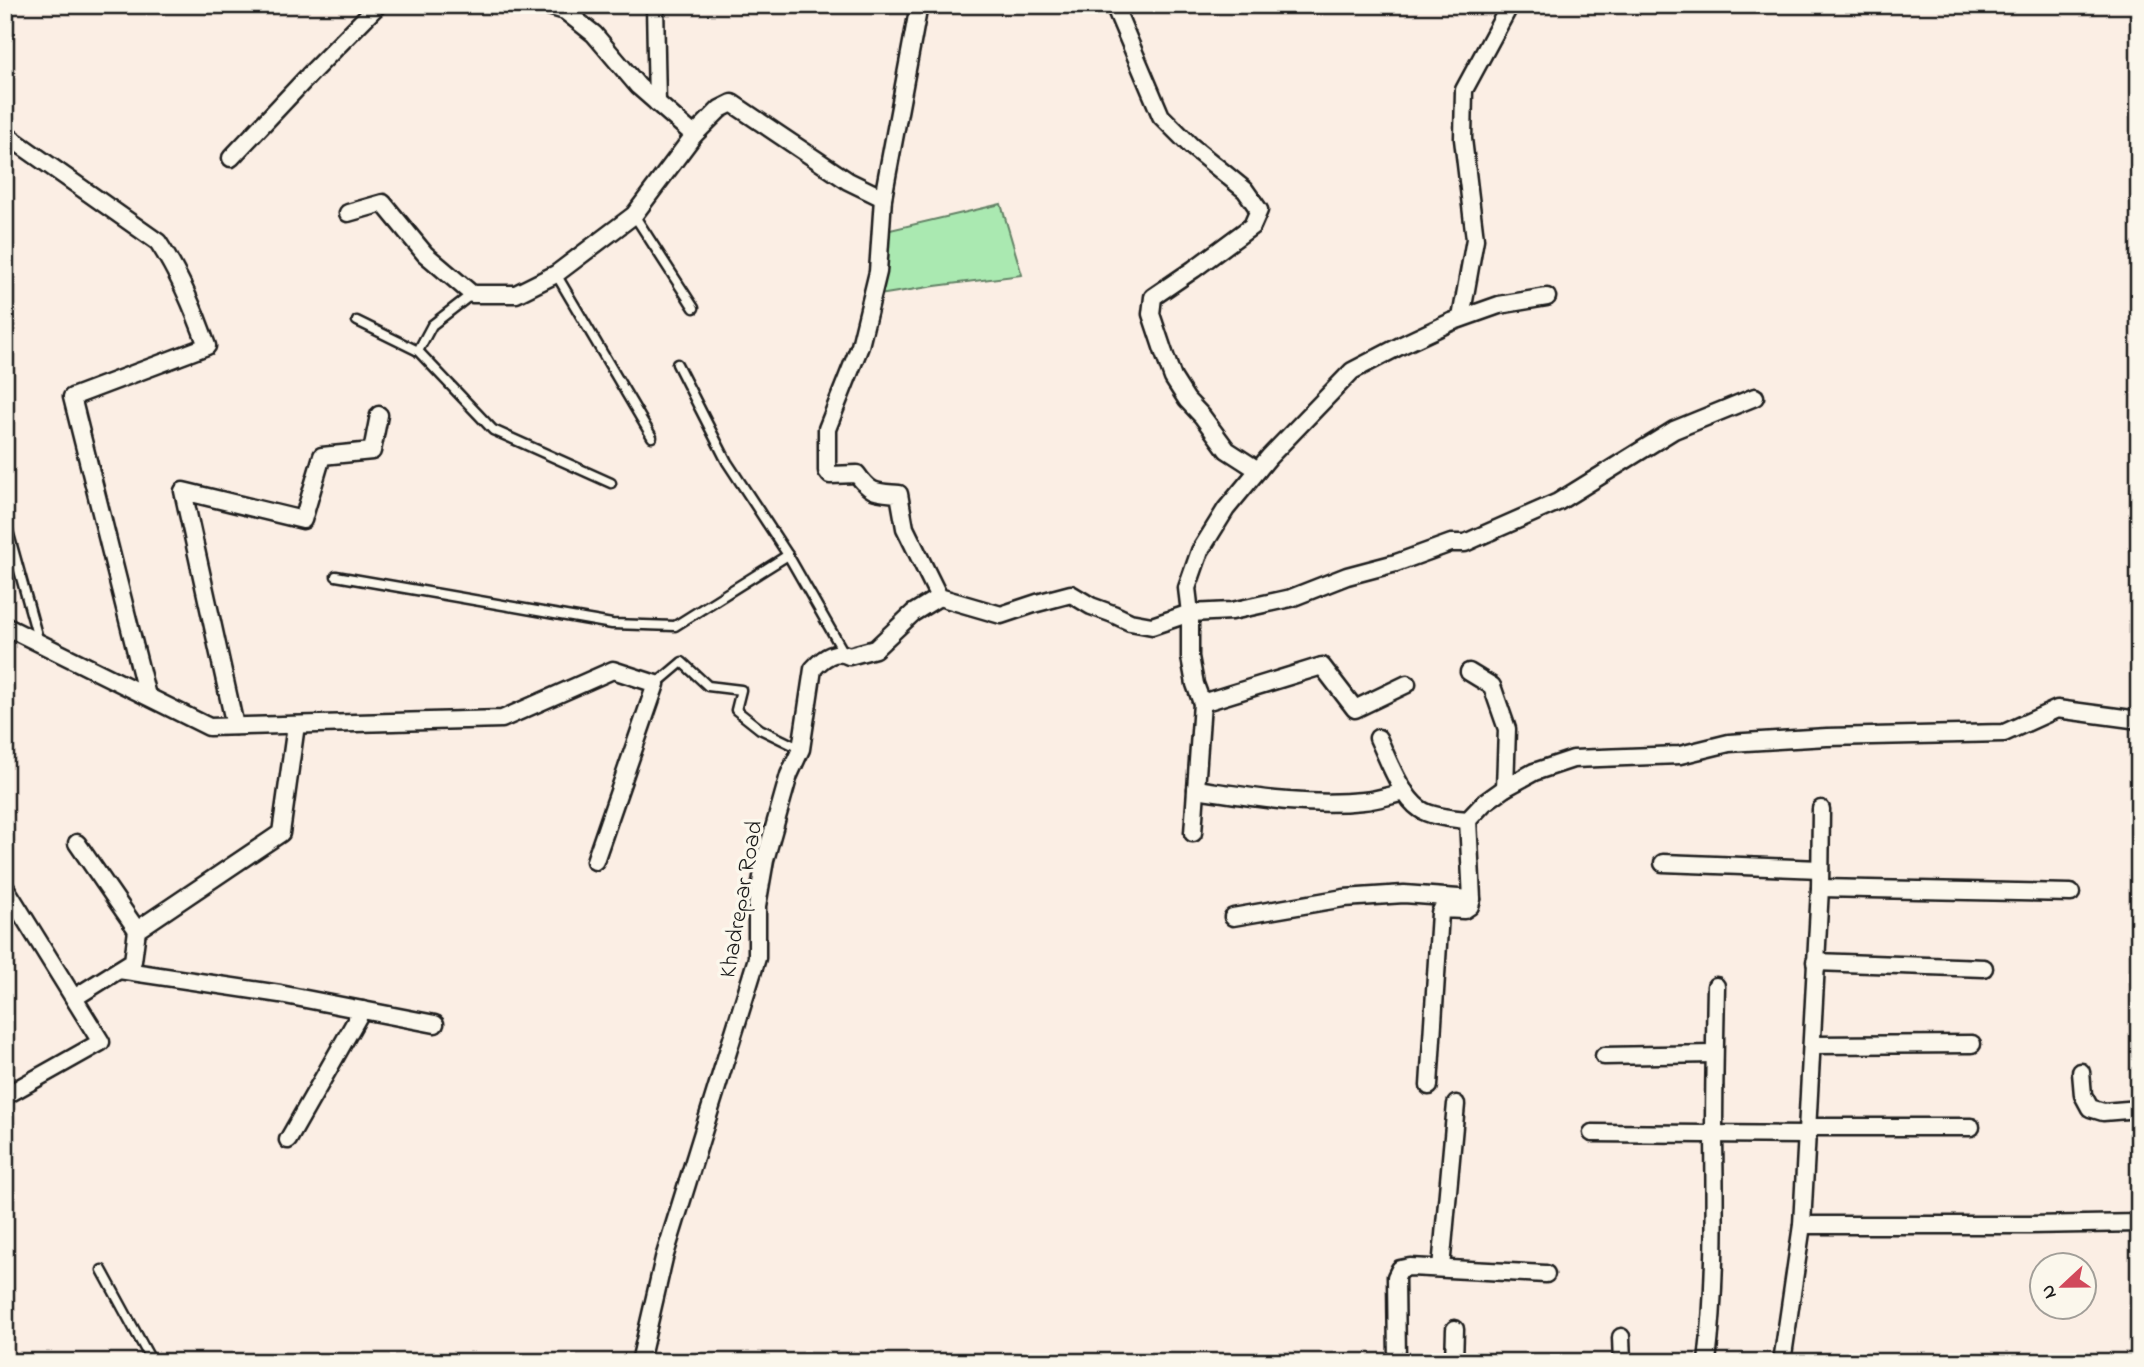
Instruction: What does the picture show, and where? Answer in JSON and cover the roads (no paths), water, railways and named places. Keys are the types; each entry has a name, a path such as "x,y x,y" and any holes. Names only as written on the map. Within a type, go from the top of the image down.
{"street":[{"path":"231,158 379,5"},
{"path":"545,5 565,10 594,34 638,86 694,135"},
{"path":"654,5 657,103"},
{"path":"919,5 883,198 878,272 860,346 827,429 827,471 830,475 857,474 869,489 878,493 900,494 905,528 939,597 1001,615 1071,594 1091,606 1130,622 1153,626 1191,613 1232,611 1291,598 1347,576 1396,563 1451,543 1465,543 1558,502 1674,430 1755,397"},
{"path":"1114,5 1161,116 1191,146 1245,190 1259,210 1252,226 1153,297 1151,314 1173,378 1187,400 1227,450 1258,470"},
{"path":"1461,318 1475,239 1463,139 1464,90 1510,5"},
{"path":"348,213 383,203 425,254 472,294 516,294 556,274 634,215 694,135 720,108 732,103 848,181 883,198"},
{"path":"5,134 158,242 175,267 188,294 207,346 72,397 147,696"},
{"path":"1193,833 1202,703 1189,657 1191,613 1187,588 1200,551 1226,509 1258,470 1352,371 1461,318 1499,305 1547,297"},
{"path":"235,726 183,491 303,520 322,456 372,451 379,415"},
{"name":"Khadrepar Road","path":"640,1362 664,1258 757,958 757,906 765,860 789,775 801,749 813,669 821,660 835,653 849,656 874,649 913,613 939,597"},
{"path":"5,626 209,727 502,719 613,670 656,684 595,861"},
{"path":"1202,703 1322,666 1355,709 1407,684"},
{"path":"1469,672 1492,686 1507,729 1505,788"},
{"path":"1429,1086 1440,913 1442,909 1464,909 1471,906 1468,820 1484,803 1534,772 1573,758 1680,755 1729,743 1827,737 2004,733 2057,709 2139,720"},
{"path":"137,930 281,833 296,725"},
{"path":"1378,738 1405,792 1421,810 1451,819 1468,820"},
{"path":"1196,789 1314,804 1365,801 1405,792"},
{"path":"1782,1362 1802,1225 1821,809"},
{"path":"74,998 133,961 137,930 77,843"},
{"path":"1662,863 1820,869"},
{"path":"5,887 101,1042 5,1096"},
{"path":"1819,888 2071,893"},
{"path":"1233,917 1368,896 1404,894 1472,899"},
{"path":"1815,962 1984,968"},
{"path":"119,970 280,994 435,1024"},
{"path":"1707,1362 1715,1250 1716,986"},
{"path":"288,1140 362,1010"},
{"path":"1812,1045 1972,1044"},
{"path":"1604,1056 1714,1054"},
{"path":"2081,1072 2083,1095 2090,1108 2103,1112 2139,1109"},
{"path":"1441,1268 1457,1104"},
{"path":"1592,1133 1714,1135 1971,1127"},
{"path":"1802,1225 2139,1223"},
{"path":"1397,1362 1396,1277 1400,1269 1441,1268 1546,1274"},
{"path":"1454,1362 1455,1329"},
{"path":"1621,1337 1622,1362"}],"lane":[{"path":"634,215 694,308"},
{"path":"556,274 652,437"},
{"path":"418,351 432,325 472,294"},
{"path":"357,321 418,351 493,430 611,483"},
{"path":"677,364 727,461 788,555 844,653"},
{"path":"5,520 39,643"},
{"path":"335,576 612,624 675,626 788,555"},
{"path":"656,684 682,662 708,686 741,690 736,710 760,729 801,749"},
{"path":"102,1270 152,1362"}]}
